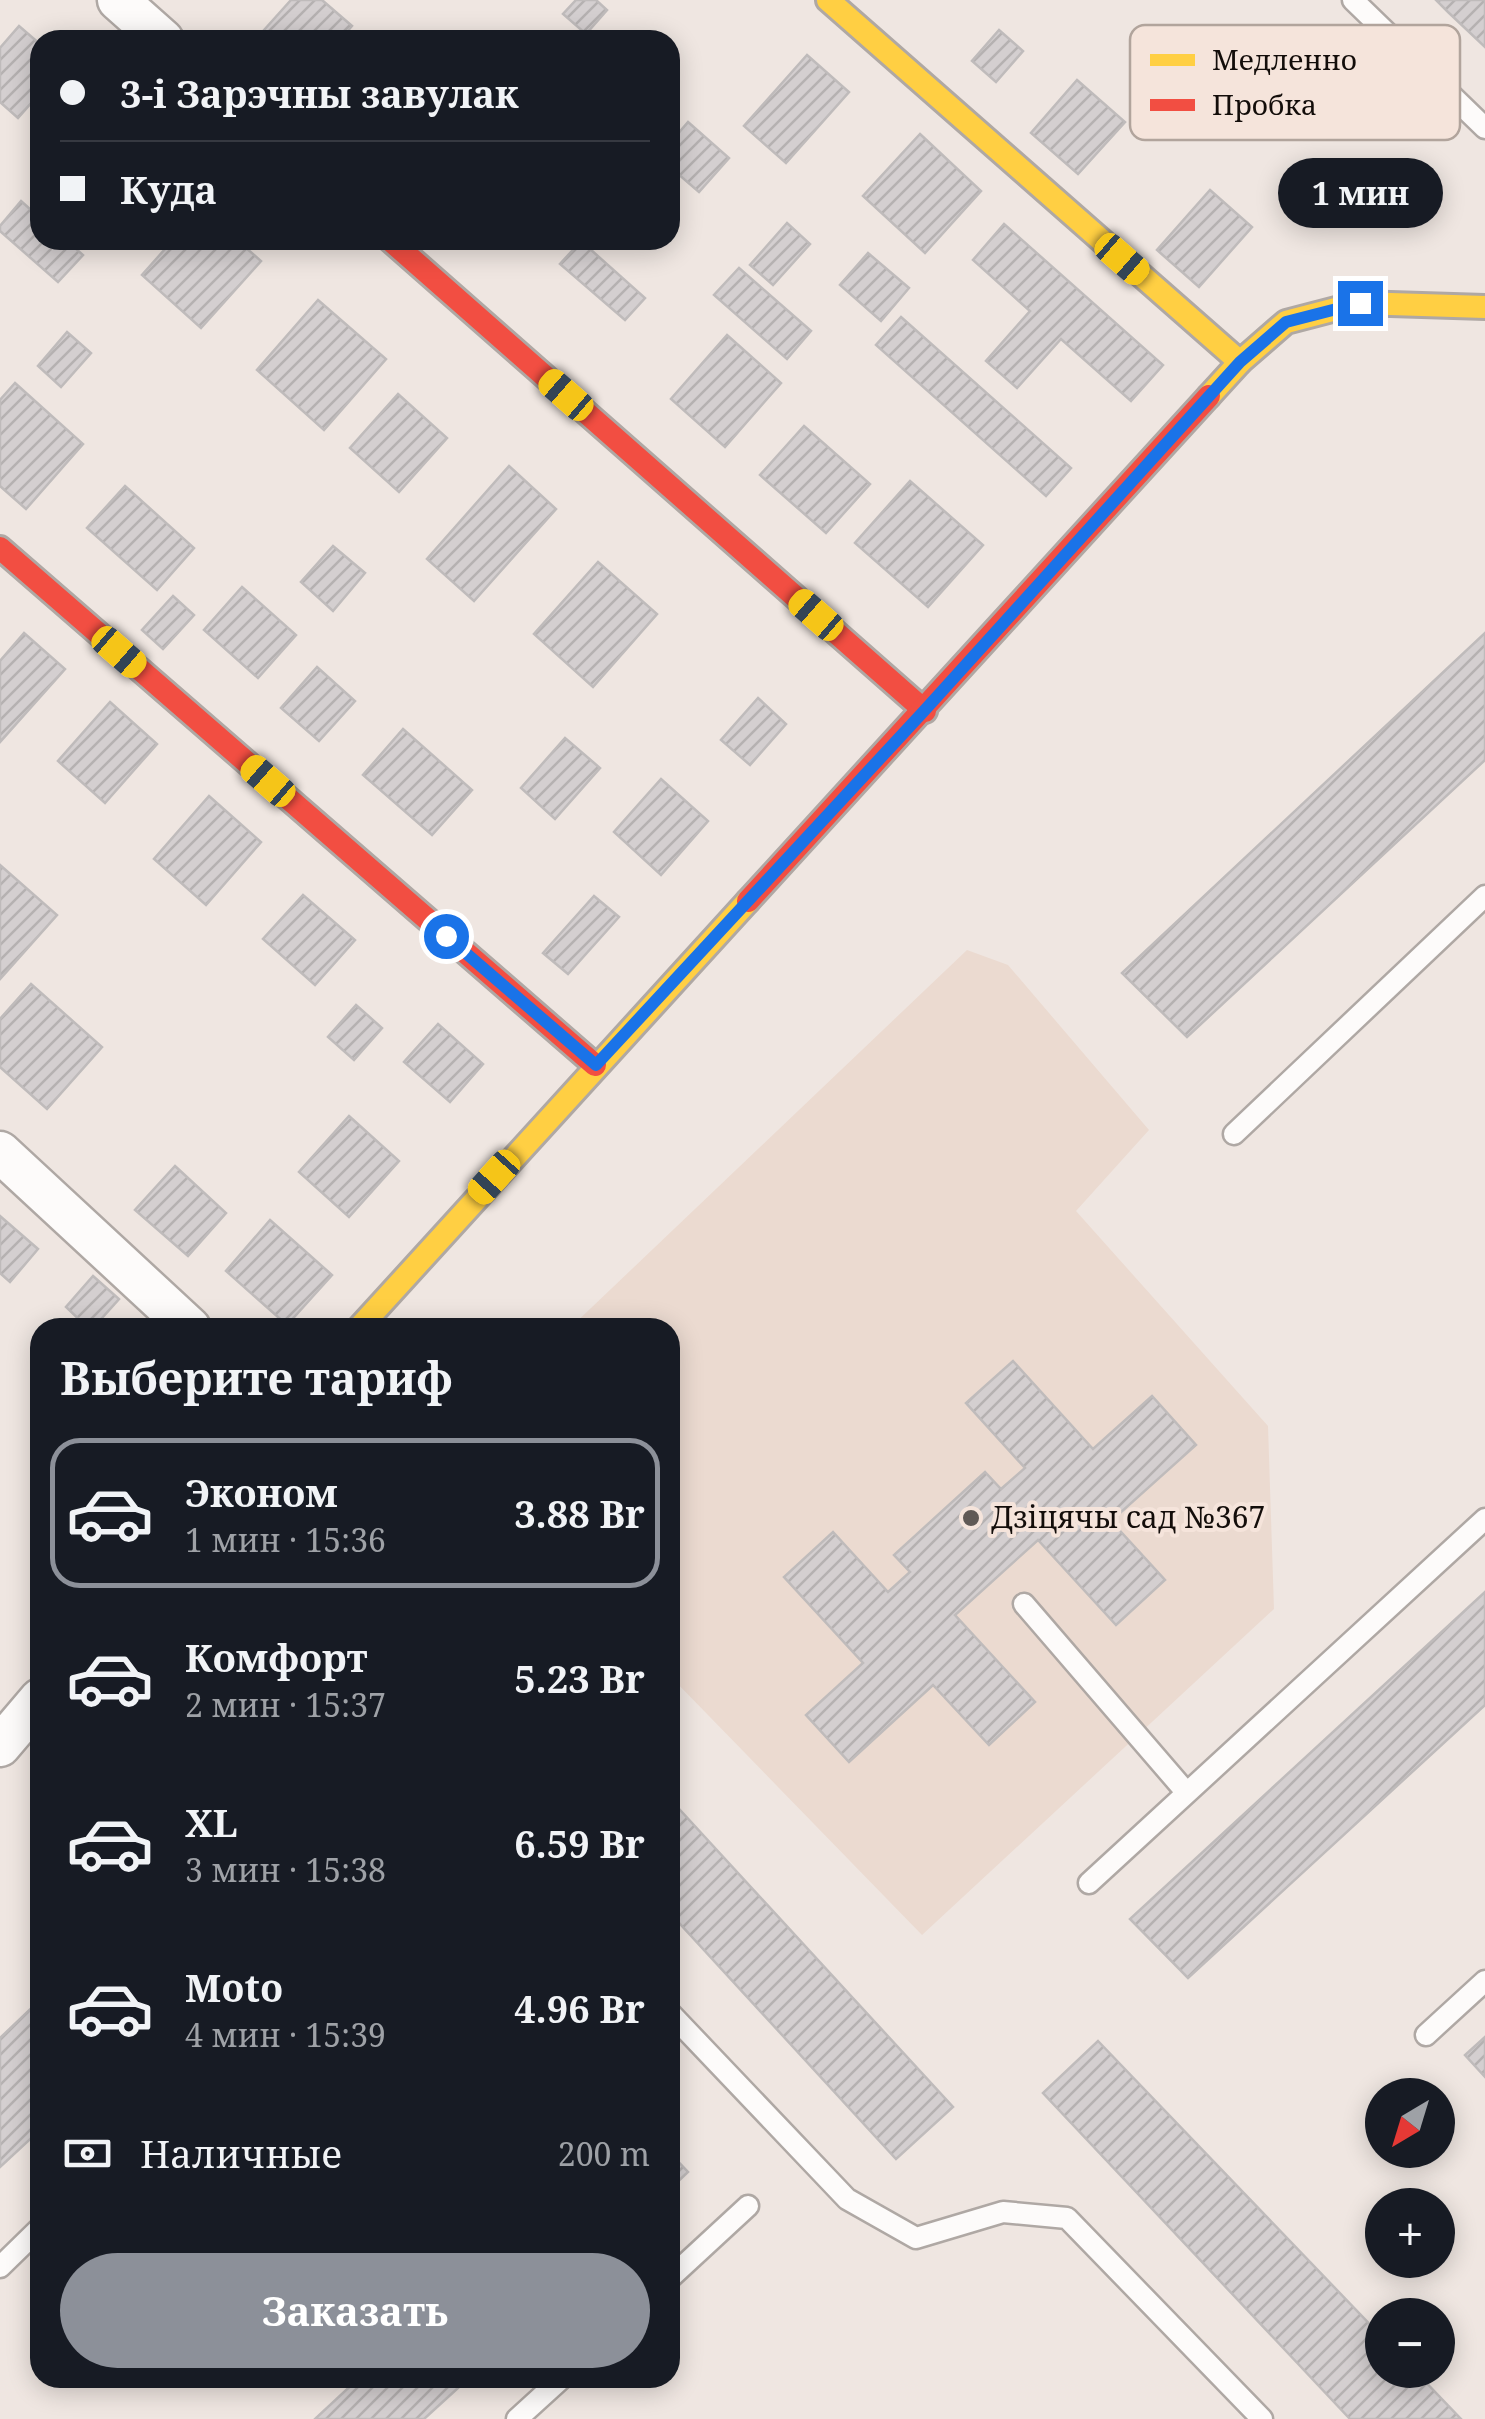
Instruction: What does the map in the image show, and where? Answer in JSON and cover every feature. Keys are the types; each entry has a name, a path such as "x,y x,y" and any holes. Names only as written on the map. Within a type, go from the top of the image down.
{"street":[{"path":"118,0 152,30"},
{"path":"828,0 1240,362"},
{"path":"401,250 924,711"},
{"path":"369,1318 1240,362 1286,322 1360,303 1485,307"},
{"path":"0,548 596,1065"},
{"path":"0,1152 179,1318"},
{"path":"0,1746 30,1712"}],"lane":[{"path":"1354,0 1380,25"},
{"path":"1460,104 1485,128"},
{"path":"1234,1134 1485,896"},
{"path":"1089,1883 1485,1519"},
{"path":"1024,1604 1186,1792"},
{"path":"1426,2036 1485,1981"},
{"path":"680,2024 847,2199 916,2238 1003,2212 1067,2218 1262,2419"},
{"path":"680,2269 748,2206"},
{"path":"0,2266 30,2238"},
{"path":"517,2419 551,2388"}],"shaded area":[{"name":"Дзіцячы сад №367","path":"967,950 1008,965 1149,1130 1076,1211 1268,1426 1274,1609 922,1935 680,1686 680,1318 581,1318"}],"building":[{"path":"291,0 322,0 352,26 349,30 264,30"},
{"path":"576,0 596,0 607,10 590,30 581,30 563,14"},
{"path":"1436,0 1485,0 1485,47 1448,12"},
{"path":"19,26 30,35 30,104 18,118 0,102 0,48"},
{"path":"999,30 1023,51 996,82 972,61"},
{"path":"807,55 849,92 786,163 744,126"},
{"path":"1077,80 1125,122 1078,174 1031,133"},
{"path":"688,122 729,158 699,192 680,176 680,131"},
{"path":"920,134 981,191 925,253 863,196"},
{"path":"1311,165 1339,189 1314,218 1286,194"},
{"path":"1210,190 1252,227 1199,287 1157,250"},
{"path":"21,201 30,209 30,250 77,250 83,255 58,282 0,231"},
{"path":"787,223 810,244 773,285 750,265"},
{"path":"1004,224 1163,365 1131,401 1061,339 1017,388 986,361 1030,311 973,260"},
{"path":"164,250 248,250 261,261 201,328 142,275"},
{"path":"573,250 591,250 645,298 625,320 560,264"},
{"path":"868,253 909,288 881,321 840,285"},
{"path":"739,268 811,331 787,359 714,295"},
{"path":"318,300 386,359 324,430 257,370"},
{"path":"901,317 1071,468 1046,496 876,345"},
{"path":"67,332 91,353 61,387 38,366"},
{"path":"727,335 781,383 725,447 671,399"},
{"path":"15,383 83,444 26,509 0,486 0,400"},
{"path":"398,394 447,438 399,492 350,448"},
{"path":"804,426 870,484 826,533 760,475"},
{"path":"509,466 556,509 474,601 427,559"},
{"path":"910,481 983,545 928,607 855,543"},
{"path":"125,486 194,548 157,590 87,528"},
{"path":"333,546 365,573 333,611 301,582"},
{"path":"598,562 657,614 593,687 534,634"},
{"path":"242,587 296,635 258,678 204,630"},
{"path":"173,596 194,615 163,649 142,630"},
{"path":"24,633 65,669 0,742 0,661"},
{"path":"1485,633 1485,760 1187,1037 1122,973"},
{"path":"317,667 355,701 319,741 281,708"},
{"path":"758,698 786,724 750,765 721,740"},
{"path":"110,702 157,744 105,803 58,761"},
{"path":"403,729 472,790 432,835 363,775"},
{"path":"565,738 600,768 555,819 521,788"},
{"path":"661,779 708,821 661,875 614,832"},
{"path":"209,796 261,842 206,905 154,859"},
{"path":"0,865 57,915 0,979"},
{"path":"303,895 355,940 315,985 263,939"},
{"path":"594,896 619,917 568,974 543,953"},
{"path":"31,984 102,1047 47,1109 0,1067 0,1019"},
{"path":"356,1005 382,1028 354,1060 328,1037"},
{"path":"438,1024 483,1064 450,1102 404,1062"},
{"path":"349,1116 399,1161 349,1217 299,1172"},
{"path":"175,1166 226,1213 188,1256 135,1210"},
{"path":"0,1216 38,1249 10,1282 0,1273"},
{"path":"270,1220 332,1275 293,1318 279,1318 226,1271"},
{"path":"93,1276 119,1299 102,1318 78,1318 66,1307"},
{"path":"1013,1361 1093,1449 1152,1396 1196,1445 1111,1521 1165,1580 1116,1625 1038,1540 955,1615 1035,1702 989,1745 933,1685 849,1762 806,1715 863,1663 784,1577 833,1532 888,1592 910,1572 894,1555 985,1472 1001,1489 1025,1468 966,1403"},
{"path":"1485,1592 1485,1705 1188,1978 1130,1919"},
{"path":"680,1810 953,2107 896,2159 680,1924"},
{"path":"30,2010 30,2139 0,2167 0,2038"},
{"path":"1485,2037 1485,2077 1465,2055"},
{"path":"1098,2041 1365,2319 1365,2388 1431,2388 1461,2419 1350,2419 1043,2093"},
{"path":"680,2164 688,2172 680,2180"},
{"path":"348,2388 458,2388 424,2419 315,2419"}],"traffic: slow":[{"path":"828,0 1240,362"},
{"path":"1209,396 1240,362 1286,322 1359,303 1485,307"},
{"path":"368,1318 748,901"}],"traffic: jam":[{"path":"401,250 925,711"},
{"path":"748,901 1209,396"},
{"path":"0,548 595,1065"}],"place":[{"name":"Дзіцячы сад №367","path":"971,1518"}],"route":[{"path":"446,936 596,1065 1240,362 1286,322 1360,303"}]}
